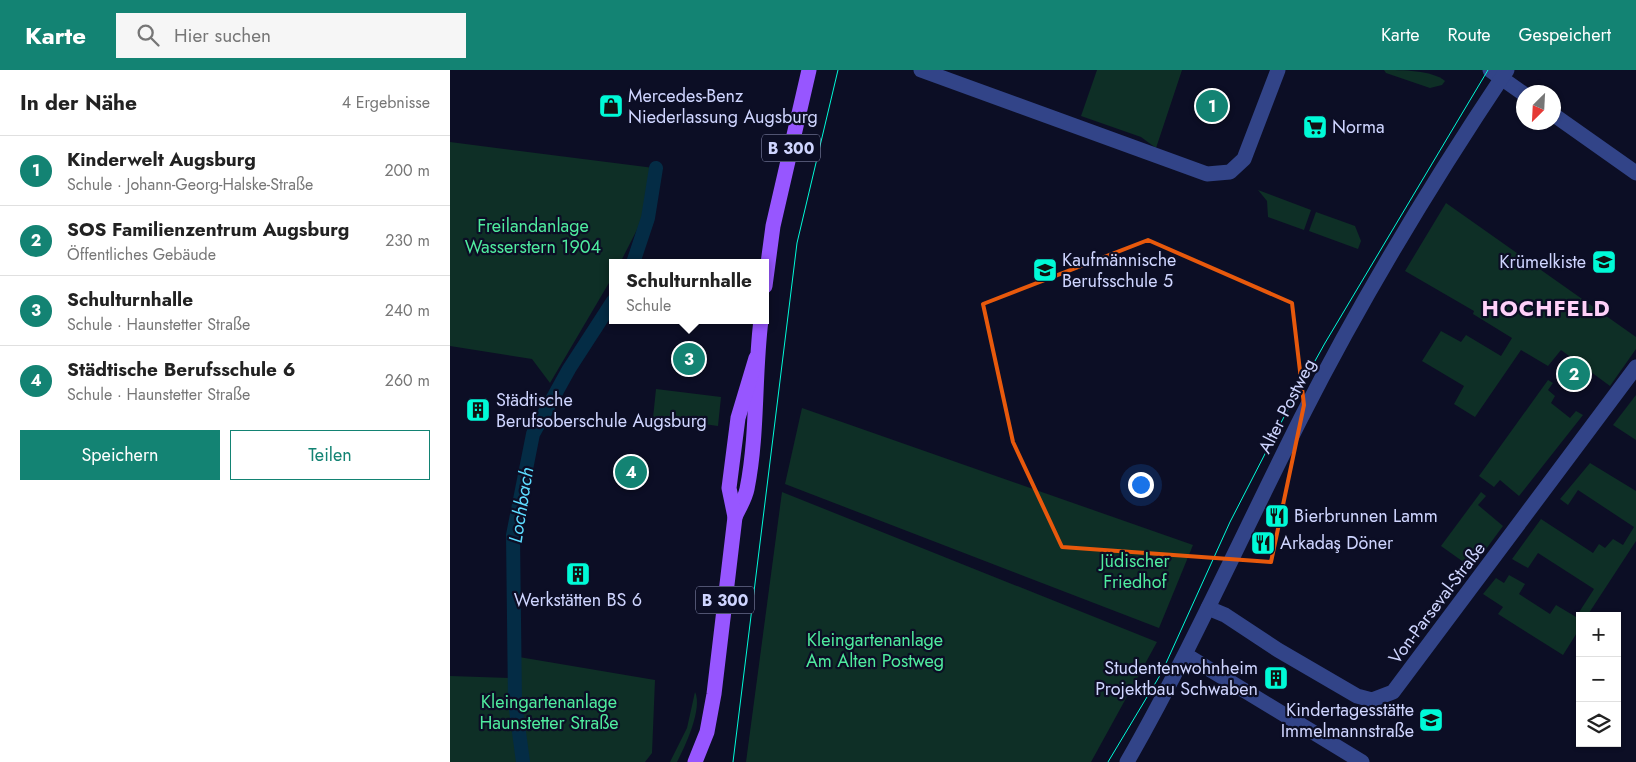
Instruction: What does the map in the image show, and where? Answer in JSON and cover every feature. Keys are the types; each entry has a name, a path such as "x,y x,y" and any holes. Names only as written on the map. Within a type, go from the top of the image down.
{"main road":[{"name":"B 300","path":"769,259 773,226 809,70"},
{"name":"B 300","path":"696,762 708,732 714,694 735,517 729,488 738,418 756,358 760,324"}],"street":[{"path":"921,70 960,77 1207,174 1230,172 1244,159 1278,70"},
{"name":"Alter Postweg","path":"1127,762 1186,655 1337,349 1499,73 1516,87"},
{"path":"1561,120 1636,173"},
{"name":"Von-Parseval-Straße","path":"1208,608 1225,616 1278,650 1357,696 1372,700 1394,692 1636,367"},
{"path":"1186,655 1362,762"}],"highlighted area":[{"path":"1148,240 1292,303 1304,405 1271,562 1062,547 1013,442 983,304"}],"green space":[{"path":"1097,70 1182,70 1156,148 1141,137 1081,116"},
{"path":"1384,70 1425,73 1445,81 1442,85 1430,88 1386,73"},
{"name":"Freilandanlage Wasserstern 1904","path":"450,142 654,168 644,216 622,259 609,259 609,283 550,383 532,359 450,346"},
{"path":"1258,190 1311,210 1304,230 1268,217 1267,201"},
{"path":"1446,203 1636,337 1636,349 1610,386 1561,350 1548,366 1521,350 1475,417 1454,404 1464,386 1422,361 1441,331 1461,342 1466,335 1501,356 1512,338 1473,314 1474,311 1405,271"},
{"path":"1316,212 1355,226 1361,241 1358,249 1309,231"},
{"path":"1548,380 1553,383 1548,390 1555,396 1551,403 1570,418 1576,411 1583,415 1519,496 1500,480 1494,487 1479,476"},
{"path":"656,389 721,397 718,426 704,424 704,421 696,420 695,423 673,420 673,417 665,416 664,420 653,418"},
{"path":"1636,395 1636,440 1613,425"},
{"name":"Jüdischer Friedhof","path":"802,408 1193,545 1159,628 785,484"},
{"path":"1590,463 1636,491 1636,541 1590,612 1579,612 1594,589 1538,553 1528,568 1512,559 1541,519 1593,553 1599,544 1605,548 1613,539 1623,545 1634,527 1578,490 1568,505 1560,499"},
{"name":"Kleingartenanlage Am Alten Postweg","path":"782,492 1157,642 1091,762 746,762"},
{"path":"1481,492 1486,496 1478,505 1503,526 1472,568 1441,546"},
{"path":"1509,575 1525,584 1519,594 1550,614 1556,605 1576,617 1576,634 1563,655 1498,614 1503,607 1483,594 1496,578 1504,583"},
{"name":"Kleingartenanlage Haunstetter Straße","path":"513,656 655,680 652,753 645,762 450,762 450,676 513,678"},
{"path":"695,692 697,708 692,727 677,762 670,762 687,728"}],"waterway":[{"name":"Lochbach","path":"634,259 648,218 656,168"},
{"name":"Lochbach","path":"523,762 515,702 513,535 533,434 569,369 609,307"}],"tram line":[{"path":"733,762 797,243 838,70"},
{"path":"1108,762 1162,672 1230,522 1286,413 1325,343 1488,70"}],"place":[{"name":"Mercedes-Benz Niederlassung Augsburg","path":"611,106"},
{"name":"Kinderwelt Augsburg","path":"1212,106"},
{"name":"Norma","path":"1315,127"},
{"name":"Krümelkiste","path":"1604,262"},
{"name":"Kaufmännische Berufsschule 5","path":"1045,270"},
{"name":"Schulturnhalle","path":"689,359"},
{"name":"SOS Familienzentrum Augsburg","path":"1574,374"},
{"name":"Städtische Berufsoberschule Augsburg","path":"478,410"},
{"name":"Städtische Berufsschule 6","path":"631,472"},
{"name":"Bierbrunnen Lamm","path":"1277,516"},
{"name":"Arkadaş Döner","path":"1263,543"},
{"name":"Werkstätten BS 6","path":"578,574"},
{"name":"Studentenwohnheim Projektbau Schwaben","path":"1276,678"},
{"name":"Kindertagesstätte Immelmannstraße","path":"1431,720"}],"district":[{"name":"HOCHFELD","path":"1546,308"}]}
